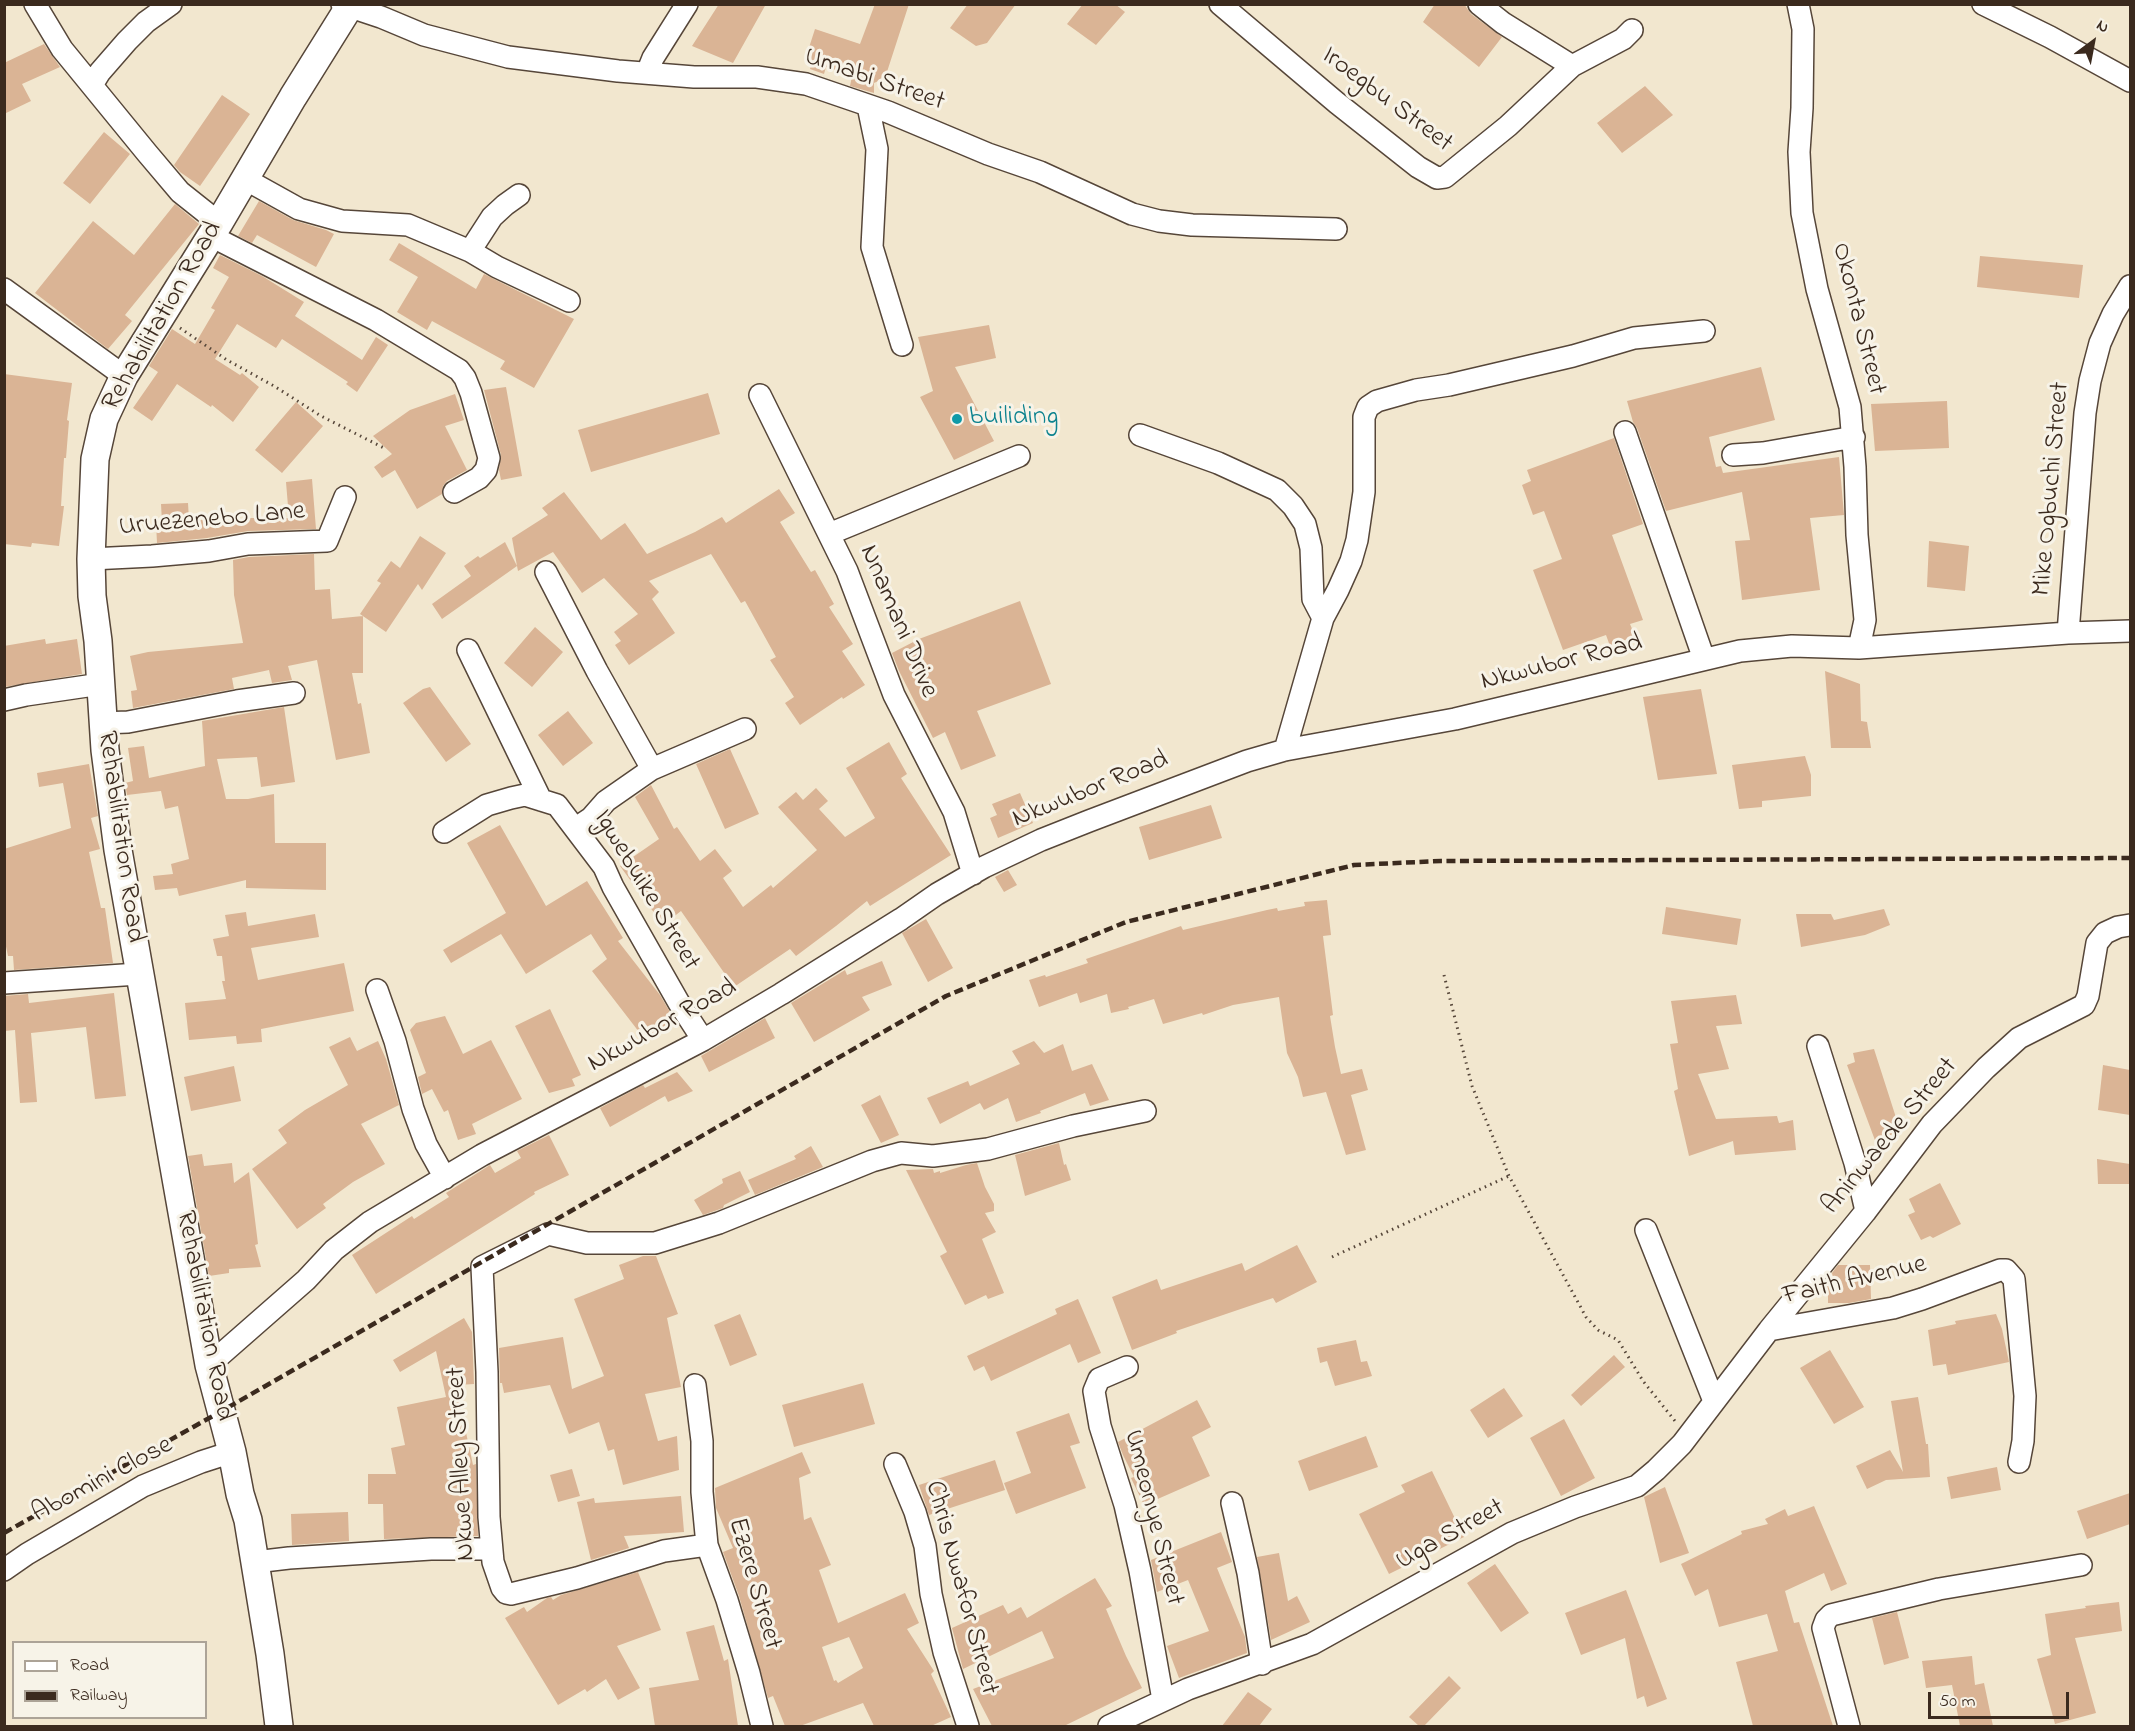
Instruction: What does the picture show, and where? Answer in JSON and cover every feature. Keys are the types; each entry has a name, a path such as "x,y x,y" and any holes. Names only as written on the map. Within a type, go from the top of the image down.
{"main road":[{"name":"Rehabilitation Road","path":"279,1726 270,1654 248,1520 208,1365 117,850 102,723 101,684 92,596 91,559 95,459 104,420 124,376 246,179 348,6"}],"street":[{"path":"35,4 62,49 180,192 215,230 376,320 459,370 471,393 489,458 486,470 479,478 454,492"},
{"path":"92,85 100,72 139,28 171,4"},
{"path":"647,73 653,58 687,4"},
{"name":"Iroegbu Street","path":"1220,4 1337,103 1418,167 1437,178 1444,177 1508,126 1572,66 1623,39 1632,30"},
{"path":"1479,4 1503,23 1572,66"},
{"name":"Okonta Street","path":"1798,4 1803,29 1798,152 1802,213 1817,289 1850,406 1854,437 1857,536 1865,620 1859,648"},
{"path":"1983,4 2050,37 2130,81"},
{"name":"Umabi Street","path":"348,6 424,35 508,57 618,71 694,77 757,77 806,84 888,112 988,154 1040,172 1132,214 1159,221 1192,225 1336,230"},
{"path":"868,106 877,149 872,247 902,345"},
{"path":"246,179 299,209 342,221 408,225 470,251 497,267 569,301"},
{"path":"470,251 492,217 519,195"},
{"name":"Mike Ogbuchi Street","path":"2068,633 2085,413 2090,381 2100,343 2113,314 2130,286"},
{"path":"4,289 124,376"},
{"path":"1285,750 1323,618 1343,581 1357,540 1364,492 1364,417 1368,407 1377,401 1416,390 1514,370 1634,338 1704,331"},
{"name":"Nnamani Drive","path":"760,395 847,570 894,695 954,812 972,874"},
{"path":"1625,432 1704,659"},
{"path":"1140,435 1218,463 1277,490 1293,506 1305,524 1311,548 1313,598 1323,618"},
{"path":"1733,455 1763,453 1854,437"},
{"path":"829,534 1019,456"},
{"name":"Uruezenebo Lane","path":"91,559 209,551 248,544 327,541 345,497"},
{"path":"546,572 597,671 652,769"},
{"name":"Nkwubor Road","path":"208,1365 306,1280 334,1250 370,1222 482,1155 703,1040 791,988 972,874 1041,840 1247,760 1285,750 1455,719 1704,659 1762,648 1859,648 2068,633 2130,631"},
{"path":"468,650 541,800"},
{"path":"4,700 26,694 101,684"},
{"path":"102,723 128,722 237,701 294,693"},
{"path":"576,828 591,818 606,801 652,769 745,729"},
{"name":"Igwebuike Street","path":"444,832 487,805 525,795 557,805 604,867 673,993 703,1040"},
{"name":"Aninwaede Street","path":"1769,1330 1866,1211 1932,1124 1986,1068 2019,1038 2084,1005 2088,996 2097,943 2105,933 2130,925"},
{"path":"4,983 138,974"},
{"path":"377,990 395,1041 413,1109 426,1144 445,1178"},
{"path":"1818,1046 1855,1163 1866,1211"},
{"name":"Nkwe Alley Street","path":"707,1545 664,1551 577,1578 511,1594 506,1593 502,1588 491,1549 482,1267 548,1233 587,1243 655,1244 719,1223 872,1161 901,1153 933,1156 988,1149 1073,1126 1145,1112"},
{"path":"1646,1230 1714,1401"},
{"name":"Faith Avenue","path":"1769,1330 1893,1308 2000,1269 2006,1270 2014,1279 2025,1395 2019,1462"},
{"name":"Uga Street","path":"1110,1726 1163,1700 1222,1676 1262,1664 1312,1644 1512,1533 1575,1507 1637,1486 1656,1470 1688,1436 1769,1330"},
{"name":"Umeonye Street","path":"1127,1367 1099,1379 1094,1391 1100,1426 1125,1505 1140,1571 1163,1700"},
{"name":"Ezere Street","path":"695,1384 702,1441 702,1492 707,1545 736,1631 762,1726"},
{"name":"Abomini Close","path":"4,1570 143,1486 232,1452"},
{"name":"Chris Nwafor Street","path":"895,1464 919,1524 944,1652 968,1726"},
{"path":"1232,1503 1248,1574 1262,1664"},
{"path":"255,1562 431,1549 491,1549"},
{"path":"1849,1726 1823,1628 1831,1615 1940,1589 2080,1565"}],"path":[{"path":"161,316 227,360 321,416 386,449"},
{"path":"1444,975 1464,1046 1472,1086 1509,1176 1586,1317 1598,1330 1617,1340 1643,1382 1688,1436"},
{"path":"1332,1257 1509,1176"}],"building":[{"path":"719,4 766,4 733,63 692,46"},
{"path":"875,4 909,4 885,78 874,83 874,93 850,86 852,76 826,67 824,74 810,69 812,62 805,60 815,29 860,44"},
{"path":"968,4 1016,4 987,43 976,46 950,28"},
{"path":"1083,4 1115,4 1125,12 1096,45 1067,24"},
{"path":"1435,4 1464,4 1471,14 1502,37 1479,67 1423,22"},
{"path":"44,44 60,67 22,84 31,101 4,114 4,63"},
{"path":"1645,86 1673,115 1622,153 1597,123"},
{"path":"222,95 250,114 200,186 174,165"},
{"path":"104,132 130,154 90,204 63,183"},
{"path":"259,201 293,220 334,234 316,267 257,235 252,243 238,236"},
{"path":"175,204 199,224 125,315 132,321 108,349 35,293 93,221 134,255"},
{"path":"399,243 476,289 484,274 574,319 534,388 500,369 505,361 432,321 427,330 397,312 418,277 389,260"},
{"path":"220,255 262,276 304,302 295,316 362,360 376,337 388,345 357,392 346,384 348,382 282,339 276,348 237,324 215,359 240,375 242,373 259,387 233,422 212,405 211,407 177,384 152,421 133,408 158,372 149,366 172,329 195,344 215,310 211,308 229,277 213,268"},
{"path":"1980,256 2083,265 2079,298 1977,287"},
{"path":"989,325 996,358 955,367 994,441 954,460 920,397 933,391 918,337"},
{"path":"1761,367 1775,420 1709,437 1716,467 1721,466 1723,473 1839,457 1844,515 1810,518 1820,590 1742,600 1735,541 1750,540 1742,492 1666,511 1627,401"},
{"path":"4,374 72,383 67,420 69,421 61,506 64,506 59,546 32,543 31,547 4,544"},
{"path":"506,387 522,476 501,480 499,470 501,455 484,390"},
{"path":"708,393 720,434 591,472 578,430"},
{"path":"455,394 464,420 445,426 467,470 447,481 443,486 442,494 417,509 395,470 382,478 374,467 392,454 373,436 410,410"},
{"path":"1947,401 1949,448 1875,451 1871,404"},
{"path":"296,402 323,426 282,473 255,450"},
{"path":"1614,438 1643,524 1612,535 1643,620 1630,624 1635,636 1610,646 1606,635 1563,650 1533,570 1562,559 1544,511 1533,515 1522,485 1531,481 1527,470"},
{"path":"312,479 316,529 248,531 157,543 156,523 162,522 161,504 188,503 189,520 203,520 203,522 250,518 289,518 286,482"},
{"path":"779,489 795,513 780,522 811,572 815,570 834,604 829,607 853,644 842,651 865,685 843,699 842,697 800,725 785,703 794,697 770,660 776,657 745,601 741,603 711,554 649,581 659,592 652,599 675,633 629,665 615,645 621,641 614,632 638,614 604,578 582,593 553,552 518,571 512,538 548,515 542,508 564,492 601,540 625,523 647,554 722,517 726,523"},
{"path":"420,536 446,553 422,590 418,584 386,632 360,614 381,583 377,581 391,561 400,568"},
{"path":"1929,541 1969,546 1965,591 1927,587"},
{"path":"505,542 517,566 442,619 432,604 471,576 464,566"},
{"path":"314,554 315,590 330,589 332,619 363,616 363,673 352,673 358,704 361,703 370,753 336,760 317,660 288,666 292,680 272,683 269,670 232,678 234,689 133,708 131,691 137,690 130,656 148,652 243,643 234,595 233,560 249,557"},
{"path":"1020,601 1051,684 977,711 996,756 961,770 945,732 933,738 892,653 919,639"},
{"path":"535,627 563,652 532,687 504,663"},
{"path":"45,639 46,644 77,639 82,674 4,687 4,646"},
{"path":"1825,671 1860,684 1861,721 1867,722 1871,748 1831,748"},
{"path":"430,687 471,744 446,762 403,703 423,689"},
{"path":"1701,689 1717,774 1658,780 1643,697"},
{"path":"284,707 295,782 261,787 257,757 217,759 226,799 248,799 274,794 275,843 326,843 326,890 246,888 246,880 179,896 177,888 155,890 153,876 173,874 171,864 189,859 178,806 165,809 161,791 127,795 125,783 133,781 128,748 144,746 149,778 205,766 202,721"},
{"path":"568,711 593,743 563,766 538,735"},
{"path":"889,742 907,774 901,778 951,855 870,906 867,901 796,956 790,949 734,987 681,911 663,925 620,866 659,839 635,797 651,785 674,829 677,827 700,861 715,849 732,871 723,878 743,907 771,885 773,888 817,850 778,807 796,792 803,800 816,788 828,801 819,809 845,837 875,818 846,768"},
{"path":"730,749 759,814 725,829 696,764"},
{"path":"1805,756 1811,775 1811,796 1762,801 1762,807 1739,809 1732,765"},
{"path":"89,764 98,816 91,818 100,849 89,852 101,908 105,908 113,963 14,970 13,956 8,956 4,937 4,849 71,828 63,783 39,787 37,773"},
{"path":"1020,793 1033,823 998,838 990,818 997,815 992,804"},
{"path":"1211,805 1222,838 1149,860 1139,827"},
{"path":"500,825 546,906 587,881 623,938 618,941 660,995 674,1019 646,1041 592,971 607,959 591,934 526,974 501,934 451,963 443,950 506,913 467,843"},
{"path":"1008,870 1017,885 1004,892 995,877"},
{"path":"1327,900 1331,935 1323,936 1333,1015 1330,1016 1341,1074 1362,1069 1368,1090 1351,1095 1366,1150 1346,1155 1326,1092 1303,1097 1298,1077 1287,1053 1279,997 1233,1005 1163,1024 1154,999 1111,1013 1107,994 1080,1003 1077,993 1039,1007 1029,980 1045,975 1046,977 1088,963 1086,959 1181,926 1183,930 1277,908 1278,911 1305,906 1304,902"},
{"path":"1666,907 1741,919 1737,945 1662,934"},
{"path":"1884,909 1890,925 1865,935 1801,947 1796,914 1831,914 1834,920"},
{"path":"246,912 248,926 315,914 319,937 251,948 258,980 344,963 354,1011 261,1029 262,1042 237,1044 236,1036 189,1040 185,1003 226,999 222,981 225,981 222,956 217,956 213,939 229,936 225,915"},
{"path":"926,919 953,968 928,982 902,933"},
{"path":"882,961 892,985 862,997 870,1010 814,1042 791,1003 845,970 847,975"},
{"path":"114,993 126,1096 95,1099 86,1027 31,1033 37,1102 20,1103 15,1030 4,1031 4,996 28,994 29,1003"},
{"path":"1736,995 1742,1024 1716,1026 1729,1069 1698,1074 1716,1119 1777,1116 1779,1123 1793,1120 1796,1150 1735,1155 1733,1141 1689,1156 1674,1091 1678,1089 1670,1044 1678,1043 1671,1001"},
{"path":"550,1009 581,1075 572,1079 575,1086 549,1093 515,1026"},
{"path":"445,1016 463,1054 491,1040 522,1099 472,1124 476,1134 458,1140 448,1110 444,1112 432,1089 422,1094 418,1077 426,1073 410,1030 416,1023"},
{"path":"765,1018 775,1038 709,1072 701,1056"},
{"path":"350,1037 357,1051 378,1041 386,1059 399,1105 361,1124 385,1164 353,1182 323,1204 326,1208 297,1229 252,1169 287,1143 278,1130 305,1110 348,1085 329,1047"},
{"path":"1034,1041 1044,1053 1063,1044 1072,1071 1092,1064 1109,1100 1090,1106 1085,1093 1016,1122 1008,1098 984,1110 980,1103 940,1124 927,1098 968,1081 970,1086 1020,1064 1012,1051"},
{"path":"1874,1049 1900,1130 1876,1143 1847,1065 1855,1062 1853,1053"},
{"path":"2103,1065 2130,1070 2130,1115 2098,1110"},
{"path":"234,1066 241,1101 191,1111 184,1077"},
{"path":"677,1072 693,1091 668,1102 665,1096 610,1127 600,1108 643,1085 645,1088"},
{"path":"880,1095 899,1135 881,1143 861,1105"},
{"path":"549,1135 569,1175 534,1192 535,1194 376,1294 352,1255 412,1216 414,1219 449,1197 446,1193 490,1165 495,1173 521,1158 517,1151"},
{"path":"1059,1143 1064,1165 1066,1164 1071,1180 1025,1196 1015,1155"},
{"path":"811,1146 823,1167 755,1195 748,1180 796,1159 794,1156"},
{"path":"202,1154 204,1166 232,1163 234,1183 249,1172 258,1244 255,1245 261,1267 229,1269 229,1273 209,1276 188,1156"},
{"path":"2097,1159 2130,1164 2130,1184 2098,1184"},
{"path":"977,1163 985,1187 994,1204 994,1211 985,1213 996,1232 982,1239 1004,1293 988,1299 986,1295 965,1305 940,1256 947,1252 906,1170 933,1169 934,1173 940,1171 940,1173"},
{"path":"740,1171 750,1192 724,1205 723,1208 703,1215 694,1200 723,1183 722,1179"},
{"path":"1940,1183 1961,1224 1933,1238 1930,1236 1921,1240 1908,1215 1915,1212 1909,1199"},
{"path":"1297,1245 1317,1282 1276,1303 1273,1298 1176,1331 1177,1333 1132,1350 1112,1297 1157,1279 1161,1290 1242,1263 1245,1271"},
{"path":"643,1256 656,1256 678,1314 667,1318 681,1387 645,1394 658,1441 677,1436 679,1470 623,1485 614,1449 608,1451 599,1422 569,1434 550,1385 504,1393 502,1383 500,1383 499,1348 563,1337 572,1389 604,1376 574,1299 624,1279 619,1265"},
{"path":"1838,1265 1870,1265 1871,1299 1849,1303 1828,1303 1828,1295 1822,1295 1822,1286 1828,1277 1833,1277 1832,1273"},
{"path":"1078,1299 1101,1353 1078,1363 1070,1344 991,1381 984,1366 974,1371 967,1356 1057,1314 1055,1309"},
{"path":"740,1314 757,1355 730,1366 714,1325"},
{"path":"1996,1314 2002,1329 2009,1362 1948,1375 1946,1364 1933,1366 1928,1330 1956,1324 1955,1321"},
{"path":"464,1318 472,1332 474,1384 458,1385 473,1465 476,1464 478,1536 384,1539 383,1504 368,1504 368,1474 396,1474 391,1448 405,1445 397,1407 446,1397 436,1351 400,1372 393,1360"},
{"path":"1356,1340 1361,1362 1367,1361 1372,1376 1335,1386 1327,1361 1320,1363 1317,1348"},
{"path":"1830,1350 1864,1407 1834,1424 1800,1368"},
{"path":"1614,1355 1625,1367 1581,1406 1571,1395"},
{"path":"863,1383 875,1424 794,1447 782,1405"},
{"path":"1504,1388 1523,1416 1488,1438 1470,1410"},
{"path":"1918,1397 1926,1444 1928,1444 1930,1477 1886,1480 1867,1489 1856,1466 1890,1450 1903,1472 1891,1401"},
{"path":"1197,1400 1211,1427 1192,1437 1210,1476 1144,1505 1118,1442"},
{"path":"1069,1413 1080,1443 1070,1446 1086,1488 1016,1514 1004,1483 1031,1473 1016,1432"},
{"path":"1564,1419 1595,1478 1561,1496 1530,1438"},
{"path":"1366,1436 1378,1467 1309,1491 1298,1461"},
{"path":"802,1452 811,1473 799,1478 804,1520 811,1517 831,1565 819,1570 838,1623 905,1593 919,1623 907,1629 934,1671 931,1674 951,1717 931,1726 874,1726 863,1703 800,1726 785,1726 773,1696 768,1698 739,1596 723,1552 733,1548 716,1508 715,1488","holes":["849,1637 863,1668 838,1683 834,1681 822,1647"]},
{"path":"995,1460 1005,1490 929,1515 919,1485"},
{"path":"1997,1467 2001,1490 1951,1499 1947,1477"},
{"path":"572,1469 580,1496 558,1502 550,1475"},
{"path":"1432,1471 1464,1537 1389,1574 1359,1514 1405,1492 1401,1485"},
{"path":"1665,1487 1689,1553 1660,1563 1644,1497"},
{"path":"2130,1493 2130,1524 2087,1539 2077,1511"},
{"path":"681,1496 684,1532 624,1536 629,1548 591,1560 577,1502 594,1498 595,1503"},
{"path":"1814,1506 1847,1584 1831,1591 1824,1573 1785,1591 1794,1623 1799,1622 1833,1726 1753,1726 1736,1662 1778,1651 1767,1614 1719,1627 1708,1589 1695,1596 1681,1564 1742,1534 1741,1531 1768,1524 1765,1519 1785,1509 1788,1516"},
{"path":"348,1512 349,1541 292,1545 291,1514"},
{"path":"1221,1532 1232,1562 1217,1568 1245,1637 1247,1653 1179,1678 1167,1646 1209,1631 1188,1580 1157,1592 1151,1560"},
{"path":"1279,1553 1288,1601 1297,1596 1310,1622 1271,1640 1257,1557"},
{"path":"1495,1564 1529,1613 1501,1632 1467,1583"},
{"path":"638,1572 661,1630 617,1646 640,1688 618,1700 606,1679 587,1692 585,1689 558,1705 505,1618 524,1607 527,1612 547,1598 551,1597 553,1600 561,1595"},
{"path":"1095,1578 1112,1606 1106,1609 1142,1688 1064,1726 992,1726 973,1689 1054,1658 1042,1631 963,1669 952,1628 1003,1605 1008,1614 1021,1607 1027,1618"},
{"path":"1626,1590 1667,1699 1647,1707 1644,1696 1637,1699 1625,1638 1581,1655 1565,1613"},
{"path":"2119,1602 2122,1631 2075,1638 2096,1713 2055,1724 2037,1659 2051,1655 2045,1614"},
{"path":"1897,1612 1909,1658 1884,1665 1872,1618"},
{"path":"714,1625 724,1661 728,1659 738,1726 655,1726 649,1688 699,1680 686,1632"},
{"path":"1972,1656 1975,1685 1984,1683 1993,1726 1960,1726 1952,1685 1926,1688 1922,1661"},
{"path":"1449,1676 1461,1688 1424,1726 1419,1726 1409,1717"},
{"path":"1248,1692 1272,1709 1259,1726 1222,1726"}],"railway":[{"path":"4,1533 220,1412 946,996 1126,922 1354,865 1441,861 2130,858"}],"place":[{"name":"builiding","path":"957,419"}]}
